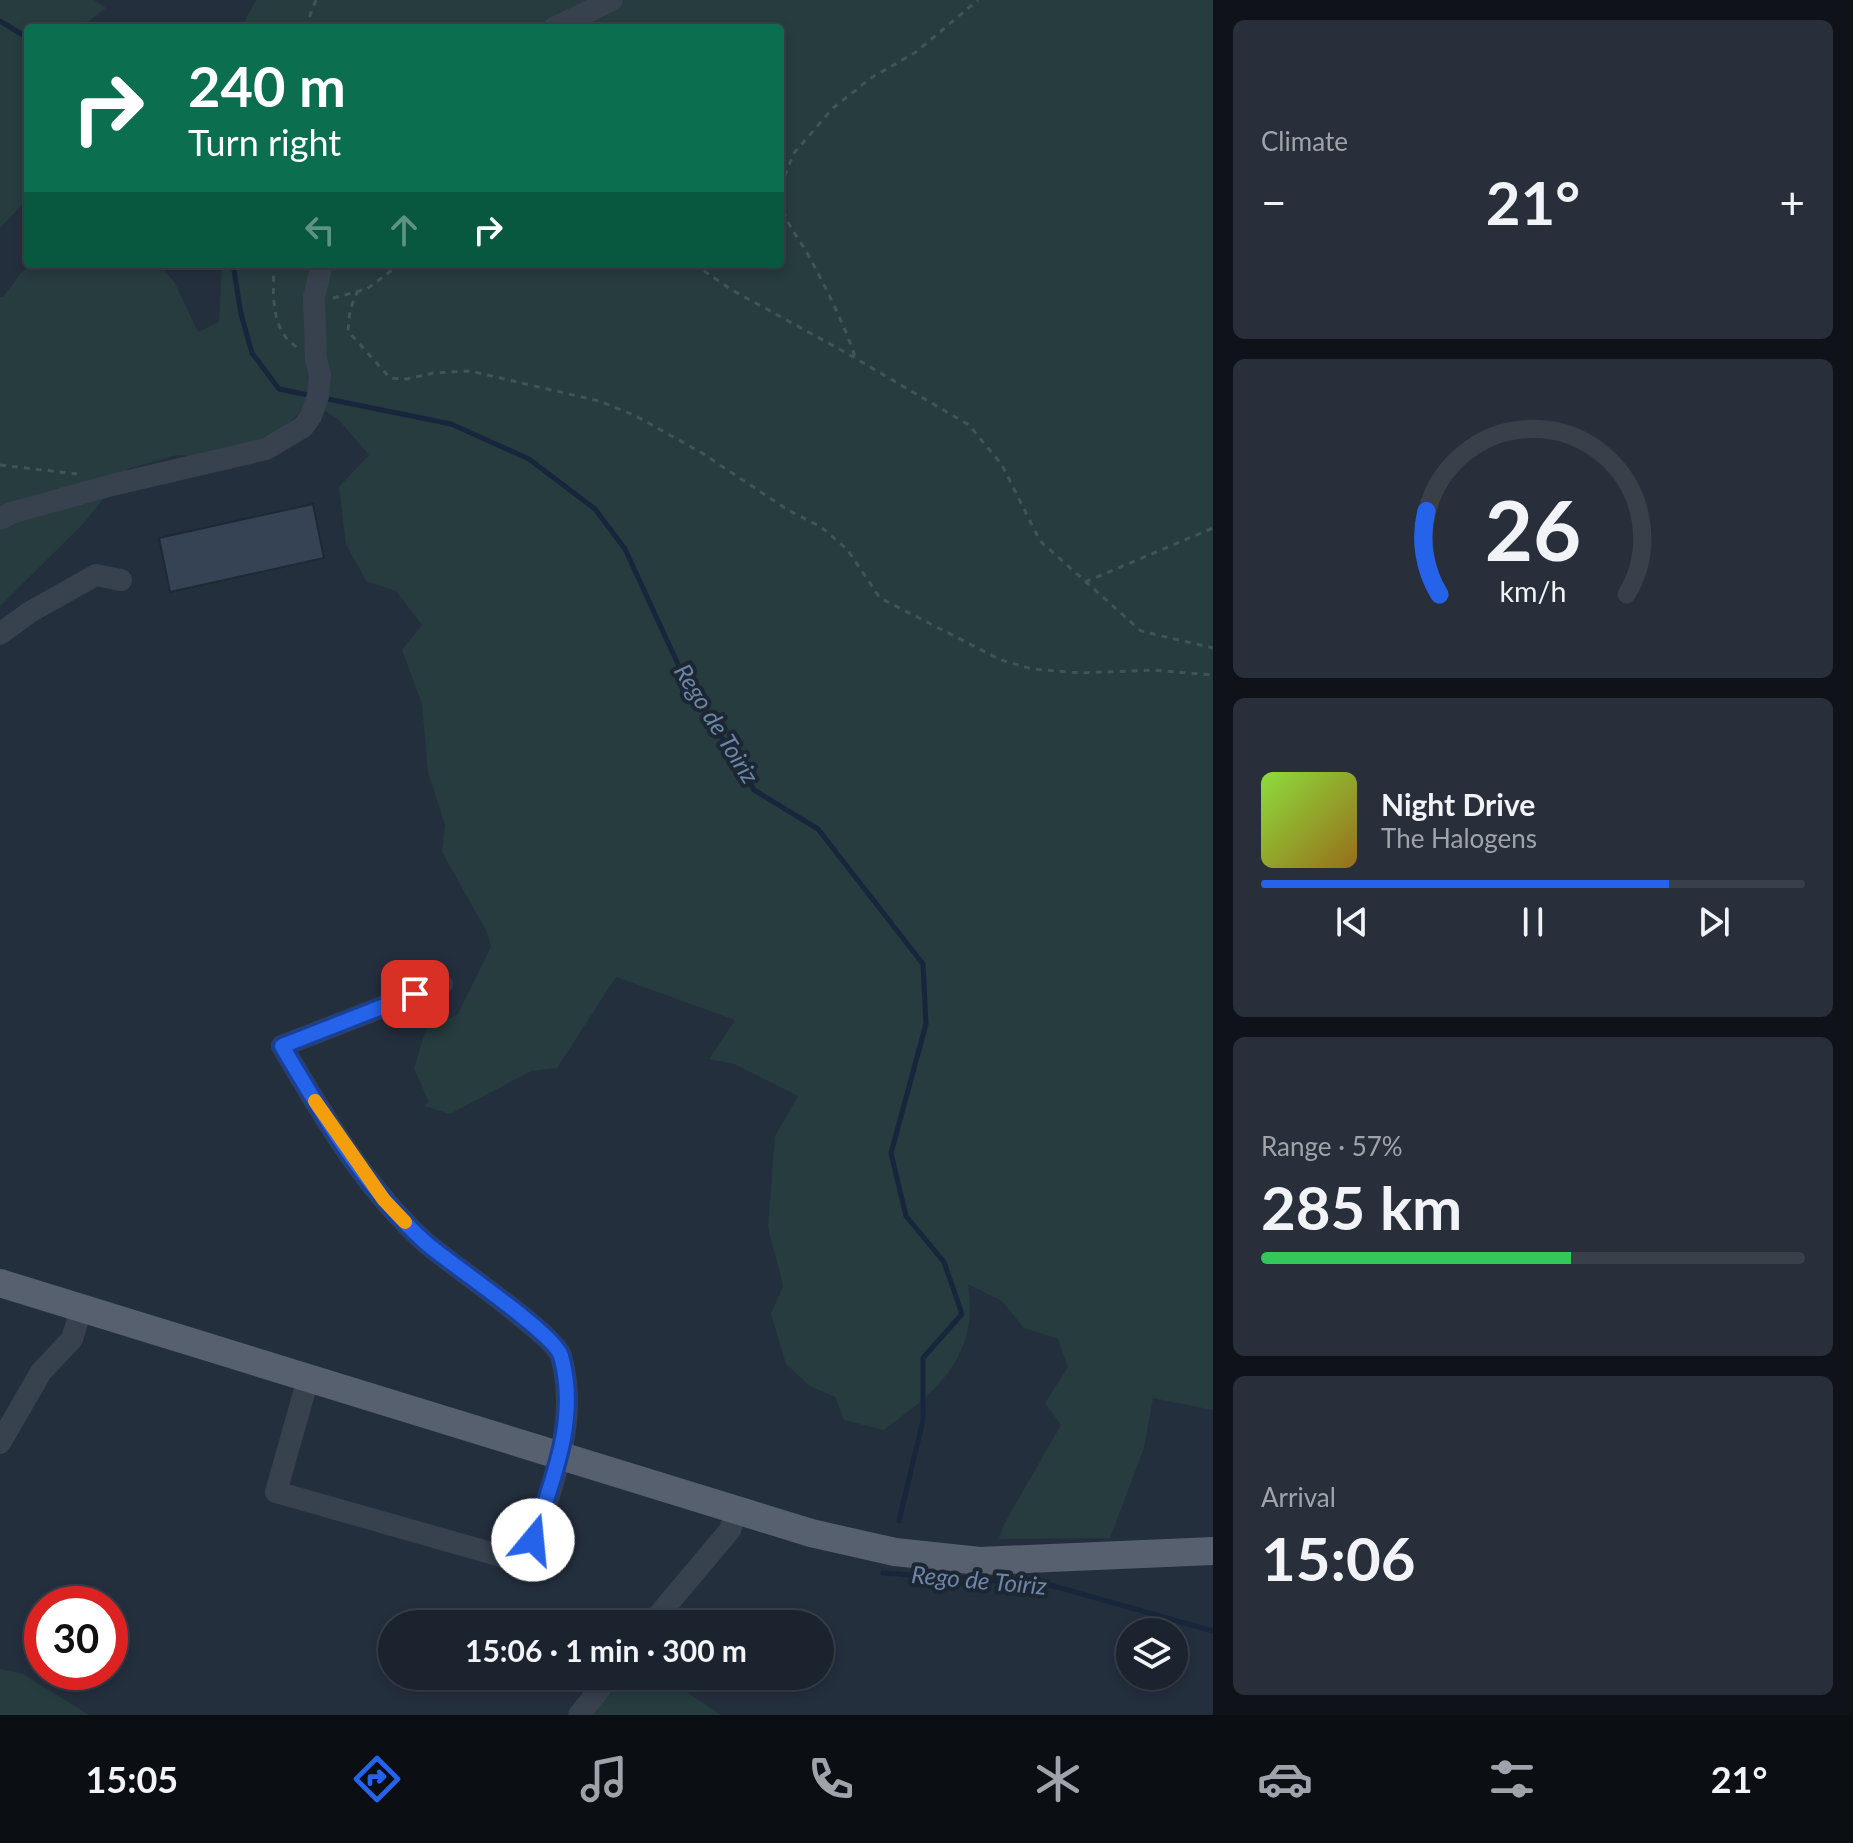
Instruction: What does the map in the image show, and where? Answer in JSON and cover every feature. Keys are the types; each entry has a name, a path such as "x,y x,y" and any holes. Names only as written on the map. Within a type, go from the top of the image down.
{"main road":[{"path":"0,1283 811,1533 895,1552 980,1561 1213,1551"}],"street":[{"path":"562,24 612,0"},
{"path":"0,519 11,513 112,485 266,449 297,431 308,420 318,396 314,297 321,268"},
{"path":"0,634 30,612 96,575 121,580"},
{"path":"308,1379 276,1492 526,1563 568,1417 560,1352 542,1332 425,1242 384,1200 326,1120 282,1046 442,984"},
{"path":"0,1443 41,1372 72,1339 81,1310"},
{"path":"663,1610 730,1530 737,1510"},
{"path":"579,1715 599,1690"}],"path":[{"path":"307,24 316,0"},
{"path":"784,177 794,153 833,108 871,78 916,52 978,0"},
{"path":"784,214 811,258 855,357"},
{"path":"274,268 275,310 280,332 318,367"},
{"path":"314,297 331,299 367,289 395,268"},
{"path":"700,268 732,290 855,357 969,425 1002,465 1040,541 1141,631 1213,648"},
{"path":"358,290 350,310 348,331 390,378 407,379 433,373 470,371 599,401 634,415 821,527 847,549 880,598 1001,660 1032,669 1080,673 1154,670 1213,675"},
{"path":"0,465 88,475"},
{"path":"1085,582 1213,528"}],"green space":[{"path":"0,0 94,0 106,8 84,24 24,24 24,203 0,228"},
{"path":"256,0 1213,0 1213,1410 1153,1398 1144,1448 1110,1538 999,1539 1003,1526 1061,1425 1045,1403 1068,1367 1058,1339 1024,1328 1002,1301 968,1284 969,1323 957,1358 926,1397 884,1430 844,1420 835,1397 810,1386 786,1364 771,1314 783,1286 768,1227 775,1136 798,1096 734,1064 709,1059 735,1020 616,977 557,1068 531,1071 450,1114 424,1106 429,1102 414,1069 426,1029 458,1014 491,947 487,932 442,852 445,825 428,772 422,704 402,650 422,625 396,591 366,581 346,544 339,487 369,455 338,419 310,402 289,423 249,450 213,458 177,455 127,469 83,524 0,606 0,297 22,272 30,268 162,268 175,283 198,332 219,322 222,268 784,268 784,24 243,24"},
{"path":"0,1669 24,1675 24,1690 49,1690 89,1715 0,1715"},
{"path":"606,1690 684,1690 721,1715 590,1715"}],"building":[{"path":"313,504 324,558 170,592 159,538"}],"waterway":[{"name":"Rego de Toiriz","path":"0,21 24,36"},
{"name":"Rego de Toiriz","path":"234,268 241,314 252,353 279,389 313,396"},
{"name":"Rego de Toiriz","path":"323,398 451,424 529,459 595,509 625,549 683,675 754,790 818,829 923,964 926,1024 891,1153 906,1216 944,1262 962,1314 923,1358 923,1420 899,1521"},
{"name":"Rego de Toiriz","path":"883,1573 1050,1585 1213,1631"}],"slow traffic":[{"path":"315,1101 384,1200 405,1222"}],"route":[{"path":"415,994 282,1046 326,1120 384,1200 425,1242 542,1332 560,1352 568,1417 533,1540"}]}
